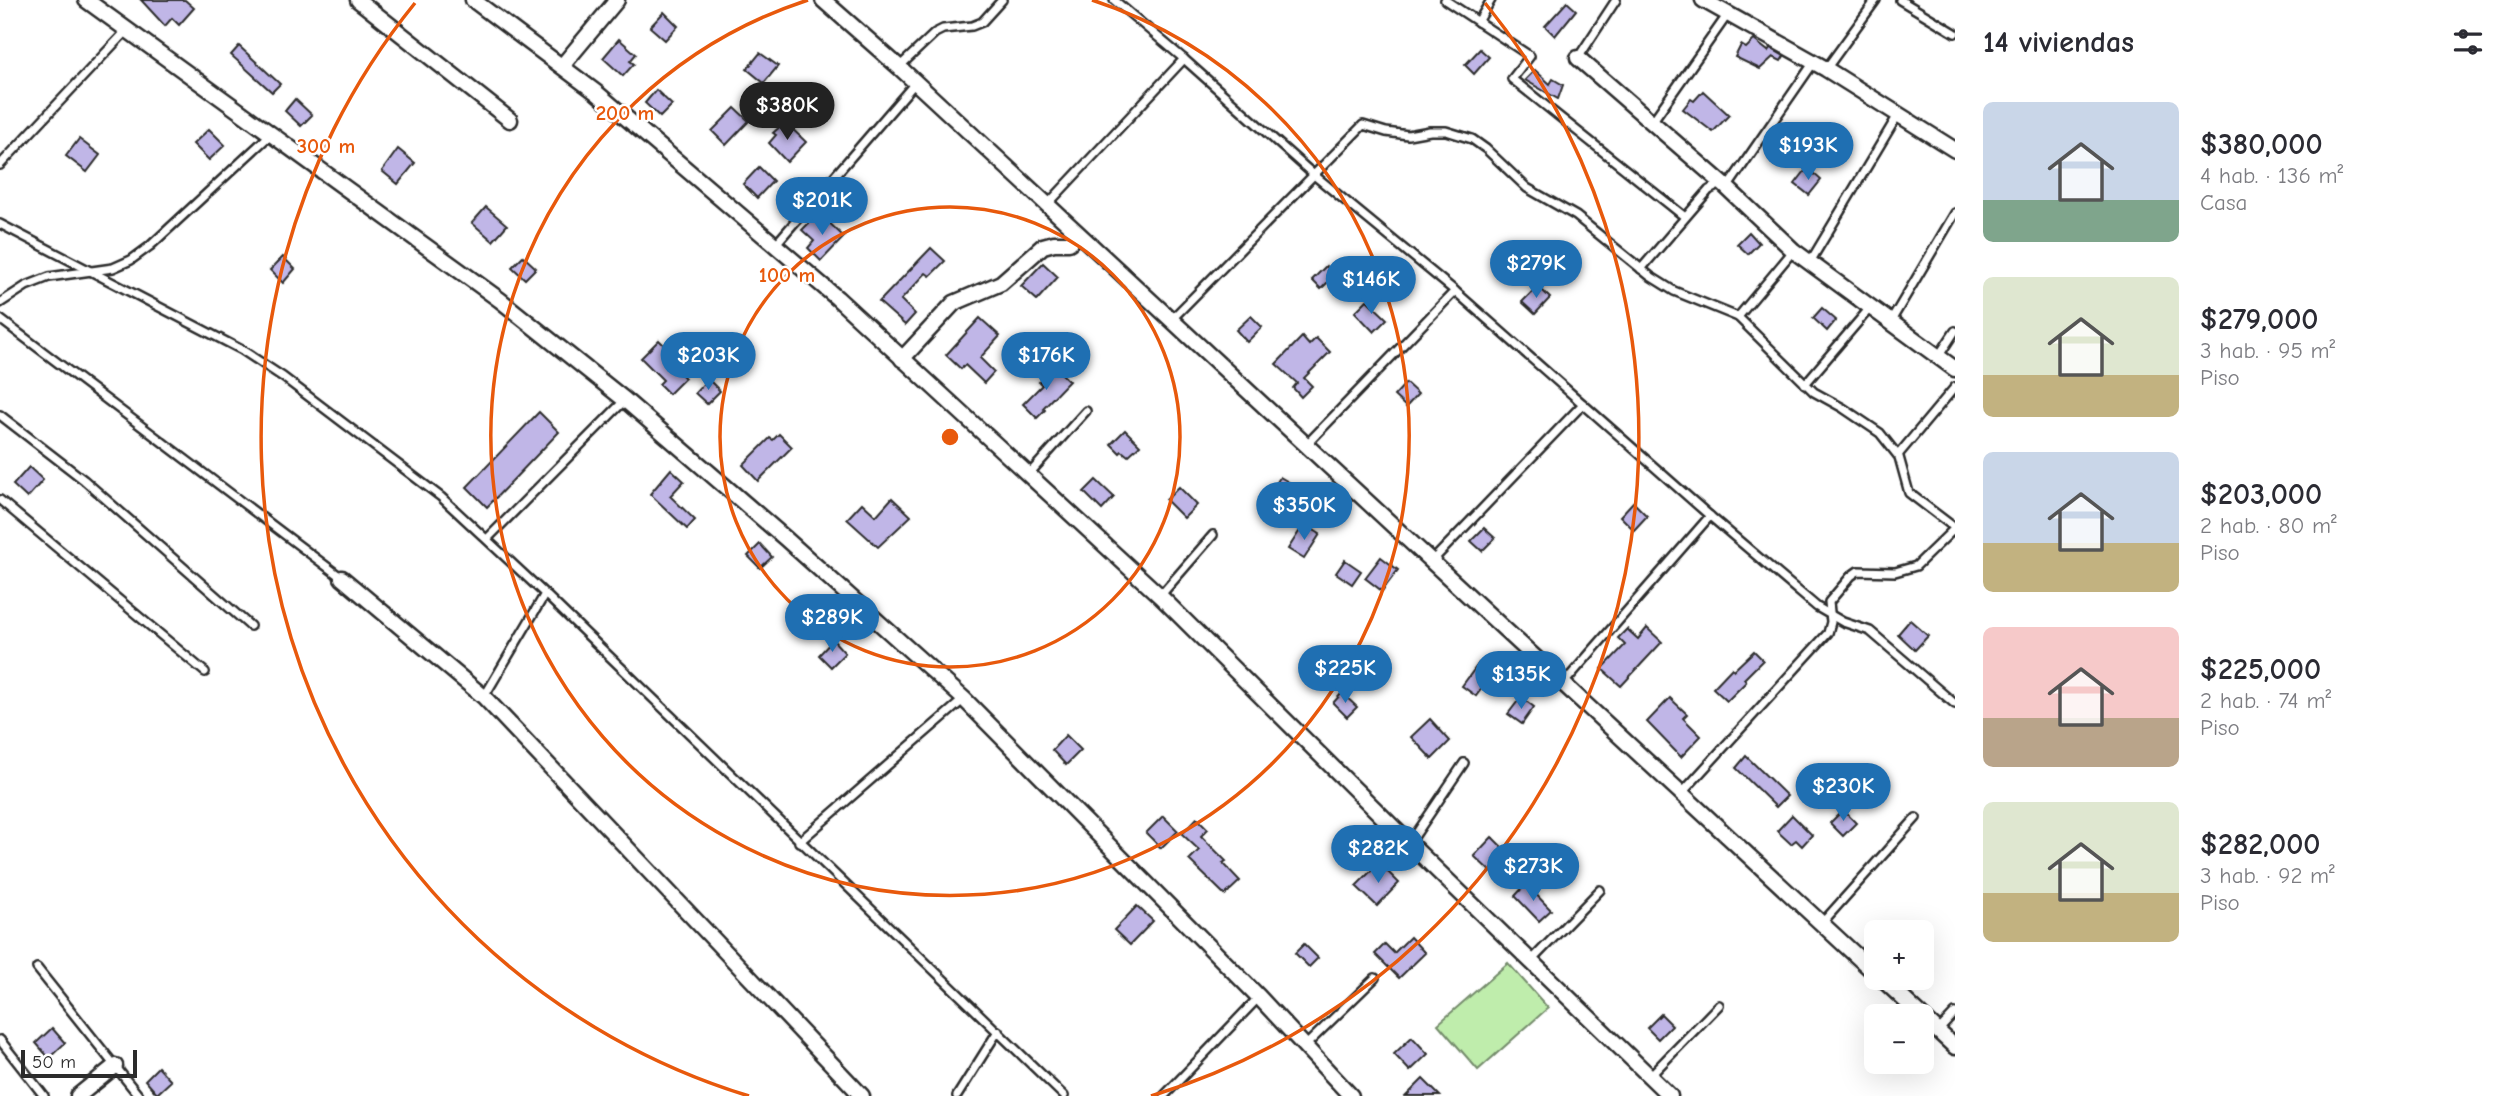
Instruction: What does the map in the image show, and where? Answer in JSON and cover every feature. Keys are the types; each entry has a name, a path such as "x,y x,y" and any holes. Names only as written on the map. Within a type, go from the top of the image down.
{"street":[{"path":"86,0 500,300 625,400 796,548 964,699 1259,997 1352,1096"},
{"path":"358,0 510,120"},
{"path":"473,0 597,93 837,298 1160,596 1410,844 1671,1096"},
{"path":"562,66 617,0"},
{"path":"823,0 899,67 1864,963"},
{"path":"1703,0 1820,66 1955,150"},
{"path":"1578,58 1794,250 1955,369"},
{"path":"902,359 954,303 1001,283 1044,246 1069,243 1078,235"},
{"path":"342,578 484,697 862,1096"},
{"path":"1894,990 1955,1047"},
{"path":"78,1096 115,1066"}],"lane":[{"path":"899,67 935,33 982,22 1002,0"},
{"path":"1114,0 1314,175 1455,291 1710,516 1830,615 1870,631 1955,704"},
{"path":"1445,0 1531,56 1512,79 1685,218"},
{"path":"1478,22 1491,0"},
{"path":"1578,58 1616,0"},
{"path":"1641,269 1709,190 1725,186 1876,0"},
{"path":"1900,0 1955,33"},
{"path":"1652,122 1728,14"},
{"path":"0,165 128,29"},
{"path":"1046,205 1184,59"},
{"path":"775,244 915,83"},
{"path":"1810,262 1898,115"},
{"path":"1171,320 1365,124 1399,134 1436,130 1472,139 1527,188 1576,216 1641,269 1674,291 1738,317 1822,398 1843,408 1880,433 1898,455 1909,493 1955,528 1916,566 1895,572 1863,570 1854,573 1831,597 1831,627 1824,637 1682,793"},
{"path":"0,303 26,286 49,277 113,268 131,260 150,246 272,134"},
{"path":"1890,322 1955,213"},
{"path":"0,224 242,349 441,497 545,594 1063,1096"},
{"path":"1738,317 1794,250"},
{"path":"1305,445 1455,291"},
{"path":"1805,384 1870,308"},
{"path":"0,319 342,578"},
{"path":"1938,357 1955,331"},
{"path":"1898,455 1955,387"},
{"path":"487,539 625,400"},
{"path":"1432,561 1583,404"},
{"path":"1028,475 1086,411"},
{"path":"0,415 84,480 250,626"},
{"path":"0,500 205,672"},
{"path":"1564,683 1710,516"},
{"path":"1160,596 1213,535"},
{"path":"484,697 545,594"},
{"path":"799,842 964,699"},
{"path":"1410,844 1464,763"},
{"path":"1822,923 1916,818"},
{"path":"1531,961 1600,890"},
{"path":"37,968 139,1096"},
{"path":"1305,1046 1375,978"},
{"path":"1164,1096 1259,997"},
{"path":"1650,1076 1719,1005"},
{"path":"1938,1031 1955,1013"},
{"path":"957,1096 998,1031"},
{"path":"0,1040 44,1096"}],"green space":[{"path":"1508,963 1548,1008 1478,1070 1438,1024"}],"building":[{"path":"141,0 185,0 194,8 179,25 172,18 165,26"},
{"path":"1567,2 1576,10 1555,36 1545,26"},
{"path":"664,12 678,26 665,40 650,27"},
{"path":"619,39 636,54 630,61 634,64 623,76 603,58"},
{"path":"1754,40 1768,51 1770,48 1784,56 1781,61 1773,57 1760,69 1735,57 1741,45 1746,48"},
{"path":"239,46 280,84 272,92 231,55"},
{"path":"1480,49 1489,57 1474,74 1465,65"},
{"path":"760,53 778,66 764,83 747,69"},
{"path":"1535,70 1550,84 1553,79 1563,85 1558,99 1525,80"},
{"path":"656,90 672,105 660,117 645,103"},
{"path":"1703,91 1729,115 1713,132 1683,109"},
{"path":"295,99 312,115 301,126 285,111"},
{"path":"735,108 749,121 726,145 712,131"},
{"path":"785,122 806,142 787,162 769,143 776,135 773,133"},
{"path":"209,129 225,145 209,160 193,144"},
{"path":"79,139 100,155 87,172 66,156"},
{"path":"398,149 415,163 398,184 382,171"},
{"path":"759,167 773,181 757,198 743,184"},
{"path":"1805,171 1810,174 1812,172 1821,180 1809,195 1795,184"},
{"path":"486,207 507,225 493,241 472,223"},
{"path":"819,213 844,237 821,261 808,248 814,241 802,230"},
{"path":"1749,232 1759,243 1748,254 1737,244"},
{"path":"931,248 945,261 930,276 926,273 901,300 915,314 905,325 879,302"},
{"path":"523,256 536,268 525,279 512,267"},
{"path":"283,257 295,269 283,283 270,270"},
{"path":"1043,263 1058,277 1037,300 1021,286"},
{"path":"1326,266 1335,275 1321,289 1312,280"},
{"path":"1538,286 1550,298 1535,314 1522,302"},
{"path":"1367,300 1387,319 1374,332 1355,312"},
{"path":"1822,308 1836,320 1827,331 1813,318"},
{"path":"1251,316 1262,327 1247,342 1236,330"},
{"path":"980,318 1000,336 980,358 994,372 984,383 965,365 961,369 946,355"},
{"path":"1302,337 1309,345 1316,338 1330,352 1304,378 1312,386 1301,397 1293,388 1297,383 1276,364"},
{"path":"659,340 672,353 666,358 685,378 669,394 659,384 663,380 641,358"},
{"path":"1054,366 1069,381 1037,418 1023,404 1042,385 1039,382"},
{"path":"708,379 720,391 707,404 695,393"},
{"path":"1406,383 1418,394 1406,407 1394,396"},
{"path":"539,412 559,432 487,507 467,487"},
{"path":"1125,430 1140,445 1128,456 1122,451 1120,453 1111,444"},
{"path":"779,434 792,447 758,481 743,465 770,438 773,440"},
{"path":"29,467 43,480 27,498 13,485"},
{"path":"671,469 684,481 670,496 695,520 687,529 650,494"},
{"path":"1280,477 1299,488 1280,519 1262,508"},
{"path":"1096,480 1114,497 1102,510 1084,492"},
{"path":"1179,487 1197,505 1184,518 1166,500"},
{"path":"892,498 911,516 878,547 847,519 862,503 876,516"},
{"path":"1633,502 1647,516 1634,530 1620,516"},
{"path":"1304,524 1320,534 1304,559 1288,549"},
{"path":"1484,528 1495,538 1482,551 1471,541"},
{"path":"760,544 772,557 760,568 748,556"},
{"path":"1381,557 1398,570 1382,591 1365,578"},
{"path":"1345,560 1361,571 1352,584 1336,573"},
{"path":"1910,620 1928,636 1915,650 1898,634"},
{"path":"1647,628 1662,642 1621,686 1602,669 1625,645 1618,638 1627,629 1638,639"},
{"path":"833,640 845,653 831,667 819,655"},
{"path":"1754,651 1763,660 1727,701 1713,688 1732,668 1734,670"},
{"path":"1479,663 1493,673 1476,696 1462,686"},
{"path":"1342,693 1357,707 1347,717 1333,703"},
{"path":"1521,697 1534,707 1522,724 1508,714"},
{"path":"1670,698 1687,714 1683,718 1701,736 1681,757 1647,722"},
{"path":"1430,719 1450,741 1432,759 1411,737"},
{"path":"1066,735 1081,750 1066,765 1052,750"},
{"path":"1746,756 1787,796 1776,807 1736,768"},
{"path":"1843,810 1856,823 1843,836 1830,823"},
{"path":"1792,815 1812,835 1802,846 1796,840 1791,844 1777,831"},
{"path":"1163,816 1178,831 1161,848 1146,833"},
{"path":"1197,818 1208,829 1201,836 1226,861 1223,863 1240,881 1225,895 1189,860 1199,850 1182,834"},
{"path":"1492,837 1509,854 1491,872 1474,856"},
{"path":"1379,863 1399,883 1377,906 1356,886"},
{"path":"1526,884 1551,910 1539,921 1515,896"},
{"path":"1137,906 1153,921 1130,945 1114,930"},
{"path":"1410,937 1425,953 1399,978 1375,954 1385,944 1394,953"},
{"path":"1304,944 1318,958 1309,967 1295,953"},
{"path":"1661,1014 1672,1025 1658,1039 1647,1028"},
{"path":"52,1028 65,1043 49,1058 36,1043"},
{"path":"1412,1037 1428,1054 1410,1071 1394,1054"},
{"path":"158,1067 171,1081 157,1094 145,1080"},
{"path":"1423,1079 1440,1096 1406,1096"}]}
